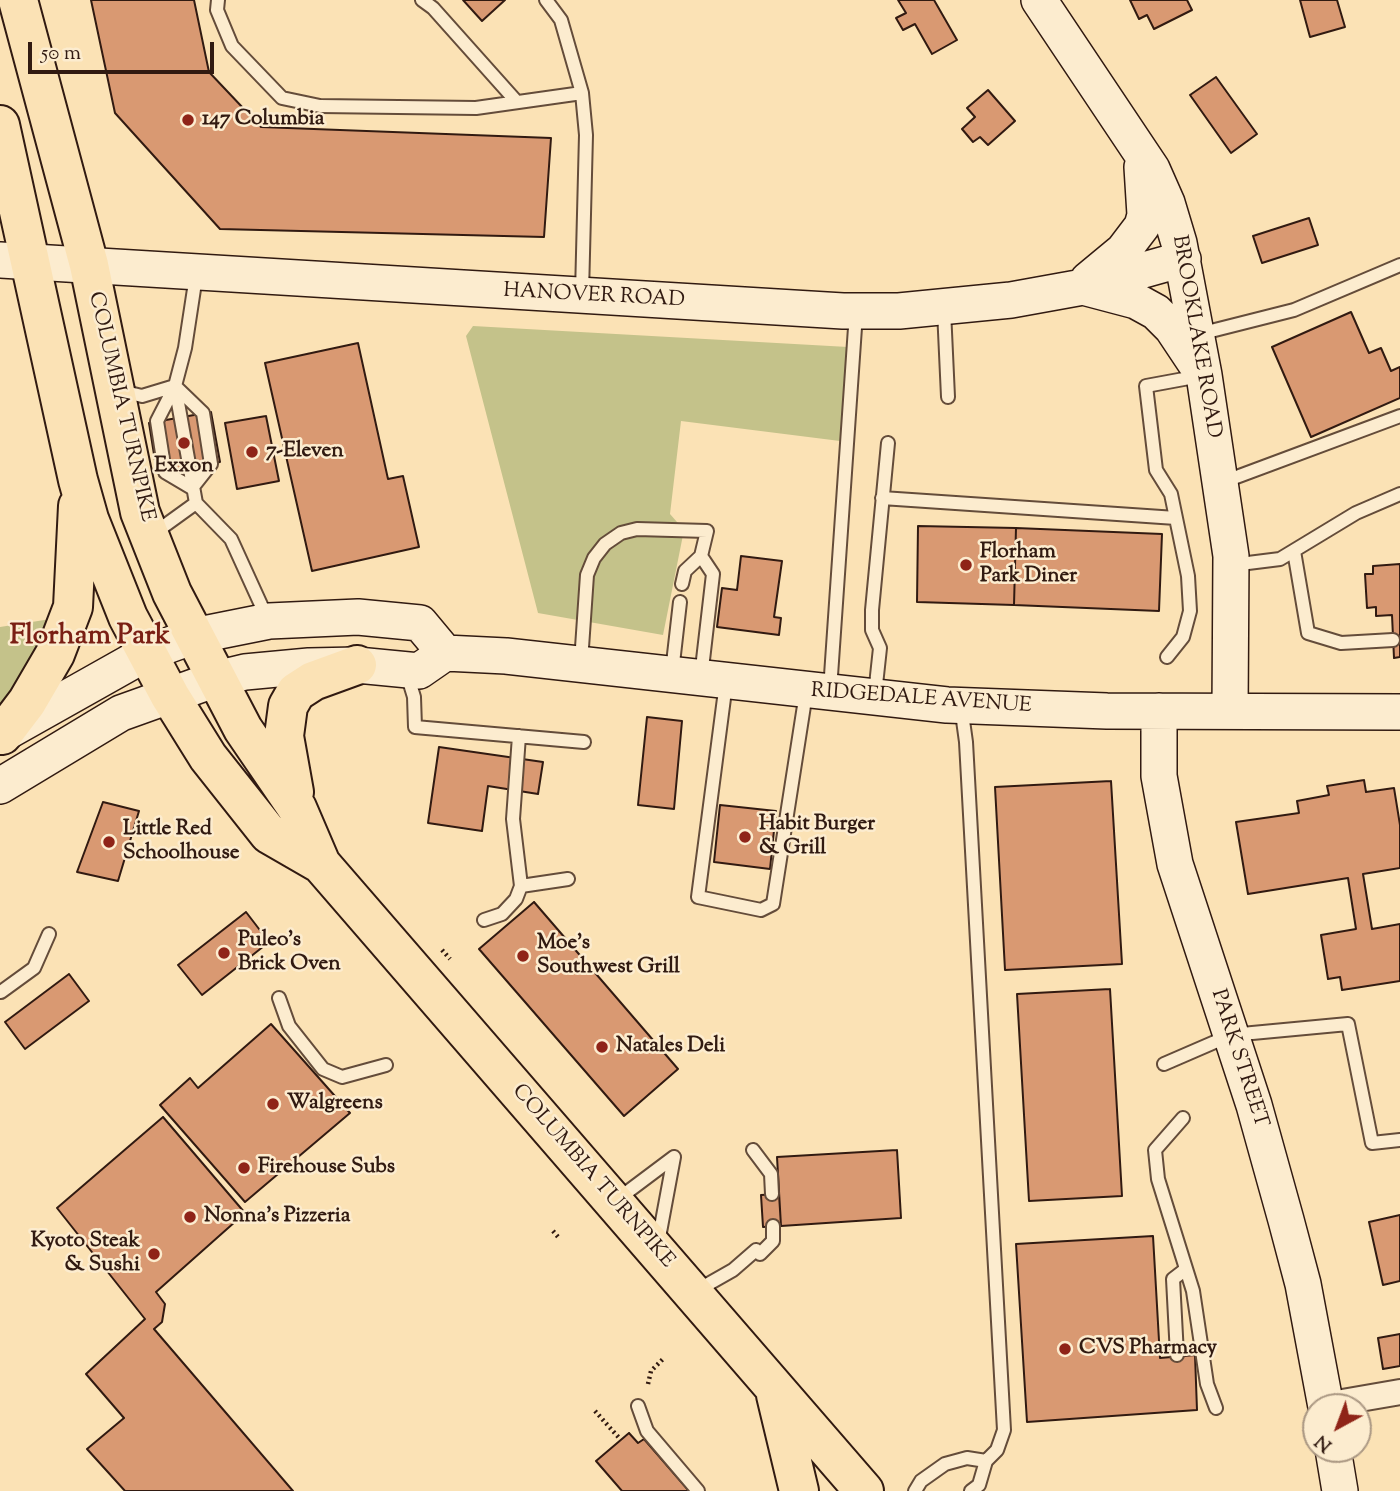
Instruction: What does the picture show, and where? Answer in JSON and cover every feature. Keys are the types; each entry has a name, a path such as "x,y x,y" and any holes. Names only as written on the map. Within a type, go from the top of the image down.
{"main road":[{"name":"COLUMBIA TURNPIKE","path":"18,0 89,265 140,512 194,636 243,729 296,808 321,864 864,1491"},
{"name":"BROOKLAKE ROAD","path":"1039,0 1140,150 1167,203 1183,259 1204,375 1232,565 1230,711"},
{"name":"COLUMBIA TURNPIKE","path":"0,125 16,261 89,519 128,617 170,696 208,757 269,834 321,864"},
{"path":"1082,286 1123,251 1142,226 1145,212 1140,150"},
{"name":"HANOVER ROAD","path":"16,261 856,311 944,307 1012,300 1082,286 1183,259"},
{"path":"1082,286 1136,301 1156,312 1172,328 1204,375"},
{"path":"1,735 27,702 55,654 73,607 78,480"},
{"path":"0,786 121,713 216,679 249,671 356,665 419,671 445,653 420,623 358,617 269,621 194,636 148,653 1,735"},
{"name":"RIDGEDALE AVENUE","path":"445,653 961,706 1160,711 1400,712"},
{"path":"296,808 284,736 288,706 296,692 313,681 356,665"},
{"name":"PARK STREET","path":"1160,711 1159,776 1175,864 1231,1035 1293,1245 1323,1393"},
{"path":"775,1390 799,1491"},
{"path":"1335,1463 1340,1491"}],"street":[{"path":"1372,1397 1400,1392"}],"lane":[{"path":"218,0 217,10 232,46 282,98 320,106 476,108 582,93"},
{"path":"422,0 433,8 516,101"},
{"path":"546,0 561,20 582,93 586,135 582,296"},
{"path":"1197,334 1294,310 1400,265"},
{"path":"192,488 165,472 157,421 175,386 185,348 196,272"},
{"path":"944,307 948,397"},
{"path":"701,556 713,574 699,679 698,897 761,910 773,904 818,693 856,311"},
{"path":"1167,657 1183,637 1190,611 1188,576 1171,494 1156,470 1146,386 1204,375"},
{"path":"114,389 142,396 175,386"},
{"path":"175,386 203,413 211,464 192,488"},
{"path":"175,386 196,503 231,538 269,621"},
{"path":"1221,483 1400,416"},
{"path":"875,698 880,648 872,630 888,443"},
{"path":"1232,565 1280,559 1356,513 1400,494"},
{"path":"882,498 1176,518"},
{"path":"150,536 196,503"},
{"path":"581,665 587,575 594,558 606,544 621,533 637,529 707,531 701,556 685,571 682,583"},
{"path":"1294,551 1308,633 1341,643 1393,640"},
{"path":"680,602 699,679"},
{"path":"406,669 414,696 415,727 584,742"},
{"path":"961,706 966,741 1004,1430 997,1450 986,1461 979,1485 971,1491"},
{"path":"484,920 502,914 516,899 521,886 513,819 519,736"},
{"path":"521,886 568,879"},
{"path":"1,992 34,968 48,934"},
{"path":"279,998 289,1026 323,1069 342,1077 386,1065"},
{"path":"1164,1063 1231,1035 1348,1024 1372,1143 1400,1140"},
{"path":"1183,1118 1155,1150 1157,1179 1193,1291 1207,1384 1216,1408"},
{"path":"753,1150 771,1174 772,1195"},
{"path":"613,1203 674,1157 657,1251"},
{"path":"692,1293 733,1270 774,1241 773,1226"},
{"path":"1177,1356 1173,1279 1186,1269"},
{"path":"638,1406 647,1431 698,1491"},
{"path":"915,1491 921,1481 945,1464 967,1458 986,1461"}],"path":[{"path":"442,950 450,959"},
{"path":"553,1231 559,1238"},
{"path":"648,1384 652,1371 664,1358"},
{"path":"595,1411 620,1439"}],"shaded area":[{"path":"473,326 848,347 840,441 681,421 670,514 684,530 663,635 538,613 466,336"},
{"path":"57,618 19,689 0,705 0,627"}],"building":[{"name":"147 Columbia","path":"91,0 194,0 209,72 261,127 551,138 544,237 220,229 115,113"},
{"path":"463,0 505,0 482,21"},
{"path":"898,0 934,0 957,40 932,54 915,24 903,30 896,18 906,13"},
{"path":"1130,0 1187,0 1192,10 1154,29 1147,15 1139,19"},
{"path":"1300,0 1337,0 1345,27 1310,37"},
{"path":"1216,77 1257,134 1231,153 1190,95"},
{"path":"988,90 1015,121 988,145 980,137 973,142 962,129 975,117 967,108"},
{"path":"1309,218 1318,245 1262,263 1253,236"},
{"path":"1351,312 1369,353 1381,348 1391,371 1400,367 1400,398 1311,437 1272,347"},
{"path":"358,343 388,479 403,476 419,547 312,571 265,363"},
{"name":"Exxon","path":"211,412 220,462 157,473 149,423"},
{"name":"7-Eleven","path":"266,416 279,481 237,489 225,423"},
{"name":"Florham Park Diner","path":"918,526 1016,528 1014,605 917,602"},
{"path":"1016,528 1162,534 1159,611 1014,605"},
{"path":"741,556 782,561 774,617 781,618 779,635 717,627 722,588 737,590"},
{"path":"1400,564 1400,657 1394,658 1392,615 1376,616 1376,607 1367,608 1365,574 1373,574 1373,566"},
{"path":"647,717 682,721 674,809 638,805"},
{"path":"439,747 543,762 538,794 488,786 482,831 428,823"},
{"path":"1364,780 1366,792 1394,788 1400,825 1400,868 1363,874 1372,929 1400,924 1400,981 1342,990 1340,977 1328,979 1321,935 1356,929 1348,878 1248,894 1236,822 1299,813 1297,801 1329,795 1327,786"},
{"path":"1111,781 1122,964 1005,970 995,787"},
{"name":"Little Red Schoolhouse","path":"103,802 139,811 118,881 77,872"},
{"name":"Habit Burger & Grill","path":"720,805 776,811 770,869 714,862"},
{"path":"534,902 678,1069 624,1116 479,949"},
{"name":"Puleo's Brick Oven","path":"246,912 269,942 202,995 178,965"},
{"path":"69,974 89,1001 25,1049 5,1022"},
{"path":"1110,989 1122,1196 1029,1201 1017,994"},
{"path":"271,1024 350,1113 245,1202 160,1105 190,1078 198,1088"},
{"path":"163,1117 245,1213 156,1292 165,1304 162,1322 154,1329 293,1491 125,1491 87,1449 124,1418 86,1374 145,1319 57,1208"},
{"path":"897,1150 901,1218 781,1226 777,1157"},
{"path":"779,1194 781,1226 763,1227 761,1195"},
{"path":"1400,1215 1400,1281 1383,1285 1369,1222"},
{"path":"1153,1236 1160,1358 1195,1355 1197,1410 1027,1422 1016,1244"},
{"path":"1400,1334 1400,1366 1383,1369 1378,1338"},
{"path":"629,1433 638,1443 644,1439 689,1491 622,1491 596,1461"}],"place":[{"name":"147 Columbia","path":"188,120"},
{"name":"Exxon","path":"184,443"},
{"name":"7-Eleven","path":"252,452"},
{"name":"Florham Park Diner","path":"966,565"},
{"name":"Habit Burger & Grill","path":"745,837"},
{"name":"Little Red Schoolhouse","path":"109,842"},
{"name":"Puleo's Brick Oven","path":"224,953"},
{"name":"Moe's Southwest Grill","path":"523,956"},
{"name":"Natales Deli","path":"602,1047"},
{"name":"Walgreens","path":"273,1104"},
{"name":"Firehouse Subs","path":"244,1168"},
{"name":"Nonna's Pizzeria","path":"190,1217"},
{"name":"Kyoto Steak & Sushi","path":"154,1254"},
{"name":"CVS Pharmacy","path":"1065,1349"}],"district":[{"name":"Florham Park","path":"90,638"}]}
